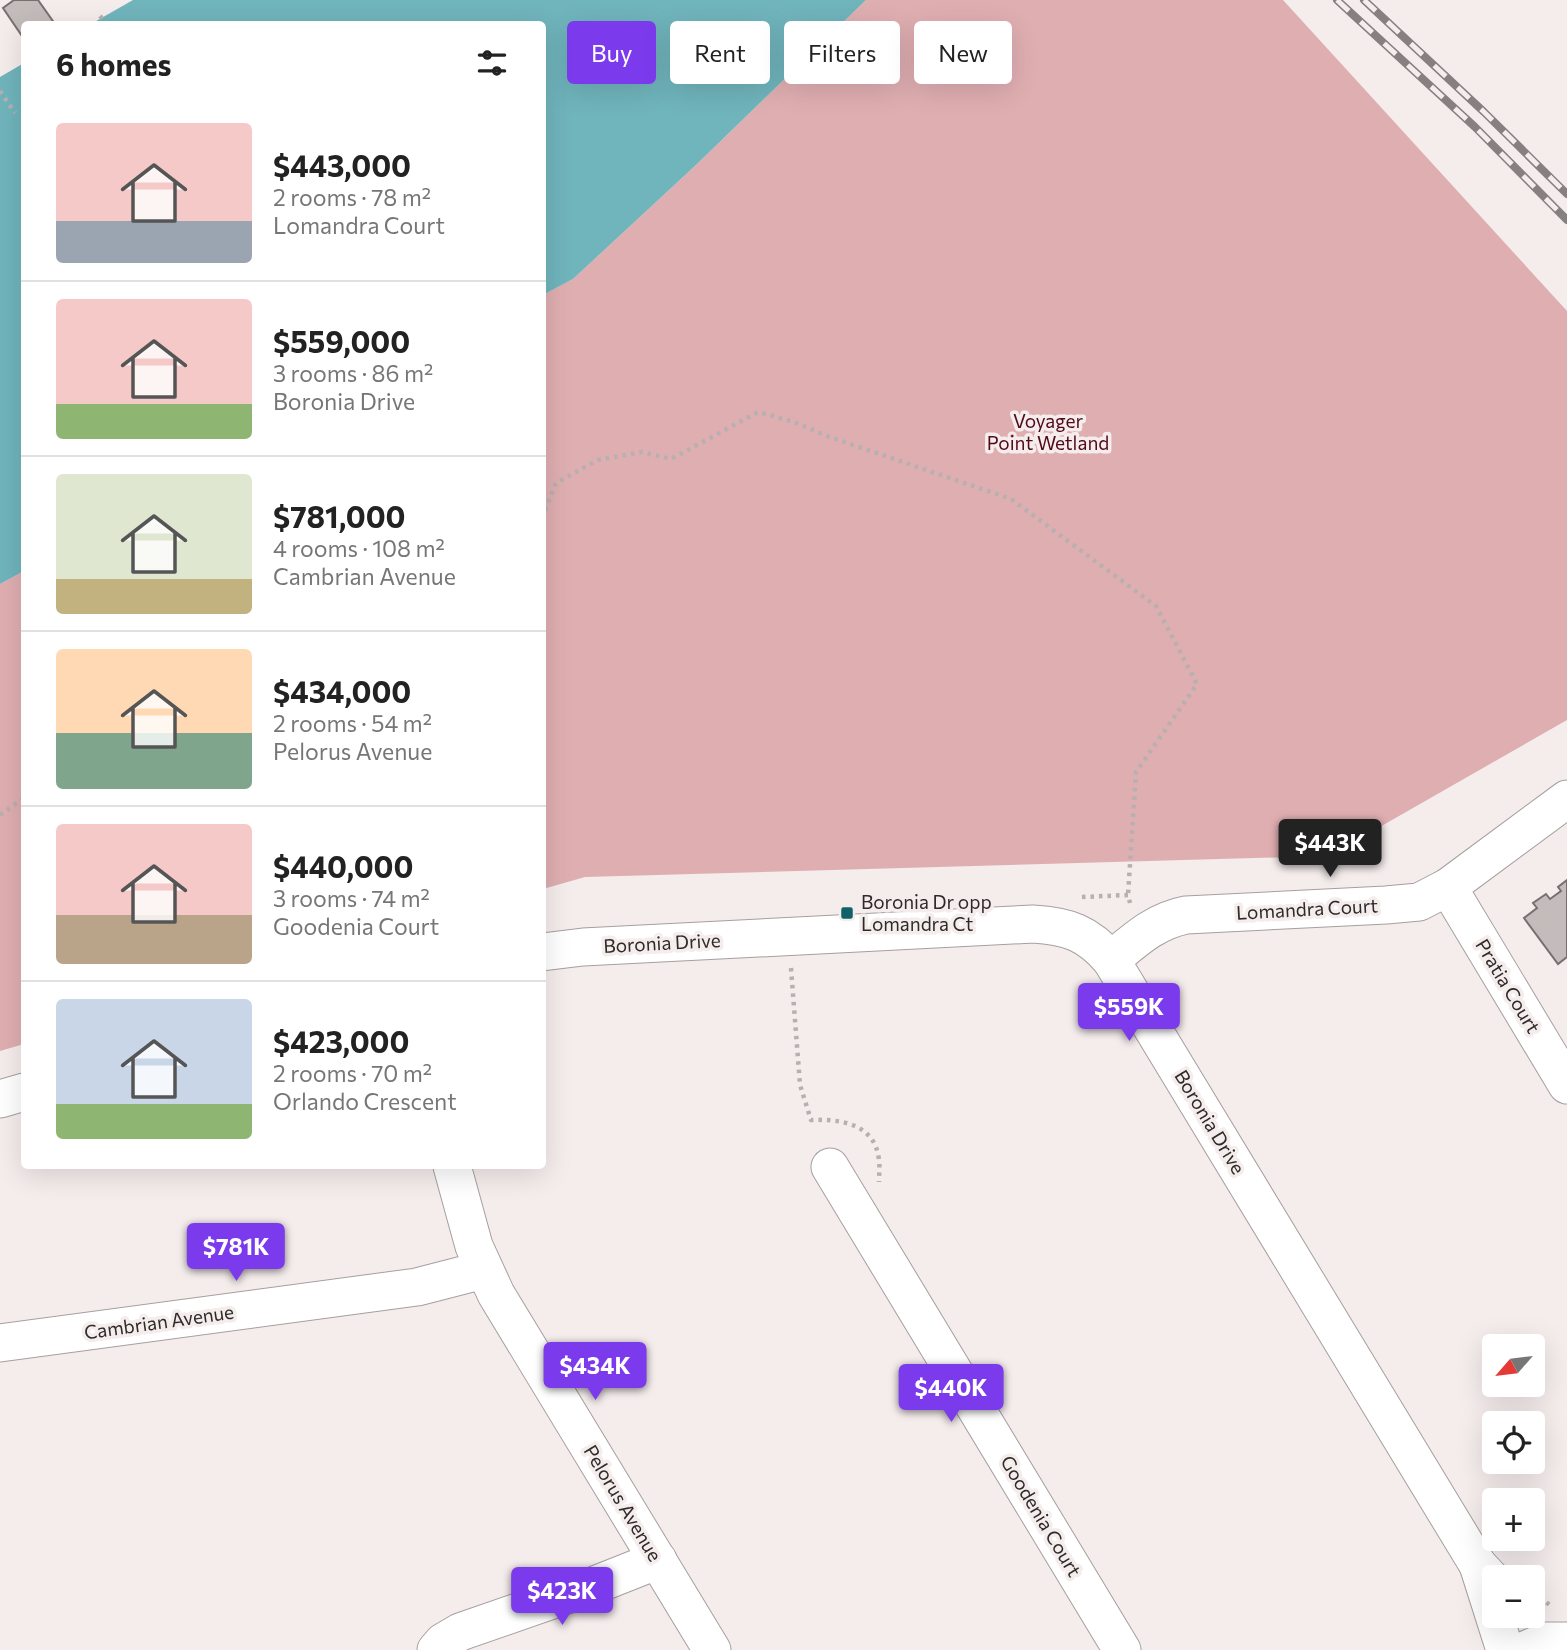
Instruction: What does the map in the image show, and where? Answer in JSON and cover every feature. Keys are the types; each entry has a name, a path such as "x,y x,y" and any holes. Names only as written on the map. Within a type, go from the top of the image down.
{"street":[{"name":"Lomandra Court","path":"1125,948 1155,925 1169,918 1186,915 1407,904 1432,896 1567,799"},
{"name":"Pratia Court","path":"1448,887 1567,1085"},
{"name":"Boronia Drive","path":"546,952 583,947 1033,924 1056,925 1096,943 1125,948 1482,1566"},
{"path":"0,1099 21,1093"},
{"name":"Goodenia Court","path":"830,1167 1122,1650"},
{"name":"Pelorus Avenue","path":"453,1169 483,1270 712,1650"},
{"name":"Cambrian Avenue","path":"0,1343 417,1287 483,1270"},
{"path":"436,1650 443,1642 460,1632 658,1560"},
{"path":"1545,1617 1565,1641"},
{"name":"Boronia Drive","path":"1500,1628 1505,1650"},
{"path":"1525,1650 1546,1641 1565,1641"}],"path":[{"path":"100,16 104,21"},
{"path":"0,91 15,113"},
{"path":"546,507 555,483 598,460 642,452 671,459 758,412 794,422 827,436 1011,499 1156,606 1198,684 1136,772 1128,895 1132,922 1125,948"},
{"path":"0,816 21,799"},
{"path":"1080,897 1128,895"}],"green space":[{"name":"Voyager Point Wetland","path":"866,0 1283,0 1567,311 1567,720 1329,856 585,877 546,888 546,293 573,279 784,80 784,84 900,84 900,21 844,21"},
{"path":"21,573 21,1045 0,1051 0,584"}],"water":[{"path":"133,0 866,0 844,21 784,21 784,80 573,279 546,293 546,21 96,21"},
{"path":"21,65 21,573 0,584 0,77"}],"building":[{"path":"14,0 38,0 53,21 21,21 21,35 3,8"},
{"path":"1567,880 1567,957 1558,964 1524,918 1537,908 1533,903 1546,894 1550,899 1561,891 1558,887"}],"railway":[{"path":"1337,0 1475,127 1567,220"},
{"path":"1364,0 1567,194"}],"place":[{"name":"Boronia Dr opp Lomandra Ct","path":"847,913"}]}
